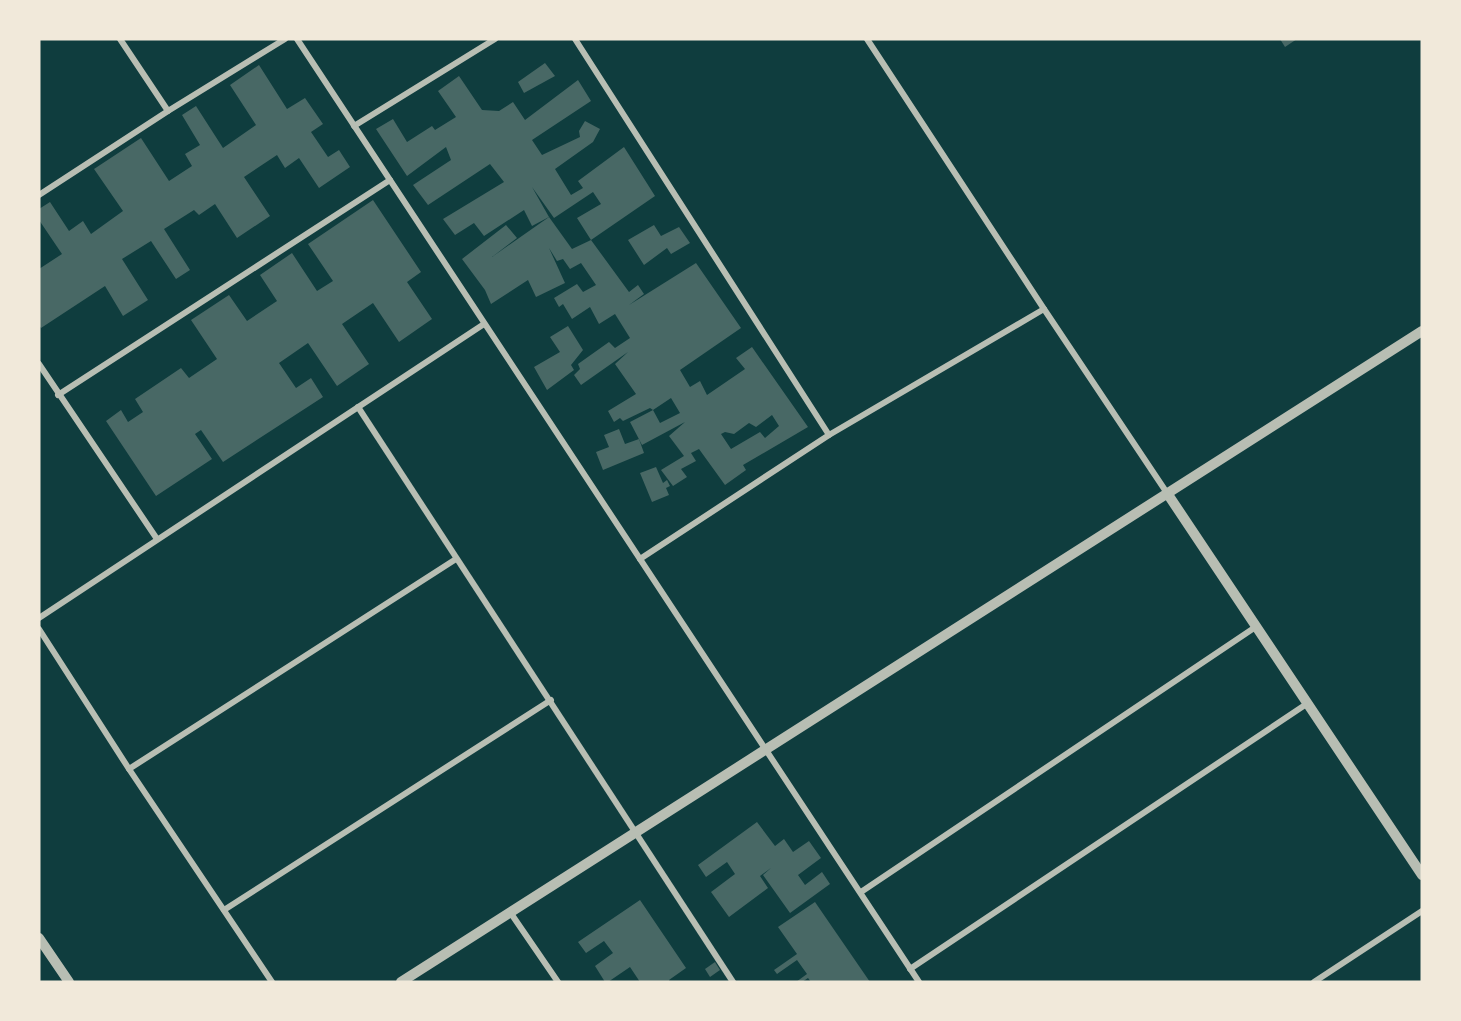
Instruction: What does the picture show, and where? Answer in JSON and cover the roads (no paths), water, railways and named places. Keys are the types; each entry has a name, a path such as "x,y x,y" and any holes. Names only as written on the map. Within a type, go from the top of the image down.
{"street":[{"path":"120,39 168,111"},
{"path":"39,195 168,111 285,39"},
{"path":"297,39 919,982"},
{"path":"354,126 495,39"},
{"path":"575,39 829,435"},
{"path":"867,39 1044,309 1422,875"},
{"path":"58,395 390,180"},
{"path":"640,559 829,435 1044,309"},
{"path":"39,618 484,324"},
{"path":"401,982 1422,331"},
{"path":"39,364 158,539"},
{"path":"358,407 734,982"},
{"path":"129,769 456,559"},
{"path":"861,892 1257,626"},
{"path":"39,629 129,769 272,982"},
{"path":"224,910 551,700"},
{"path":"910,969 1309,703"},
{"path":"1314,982 1422,911"},
{"path":"510,912 558,982"},
{"path":"39,938 69,982"}]}
